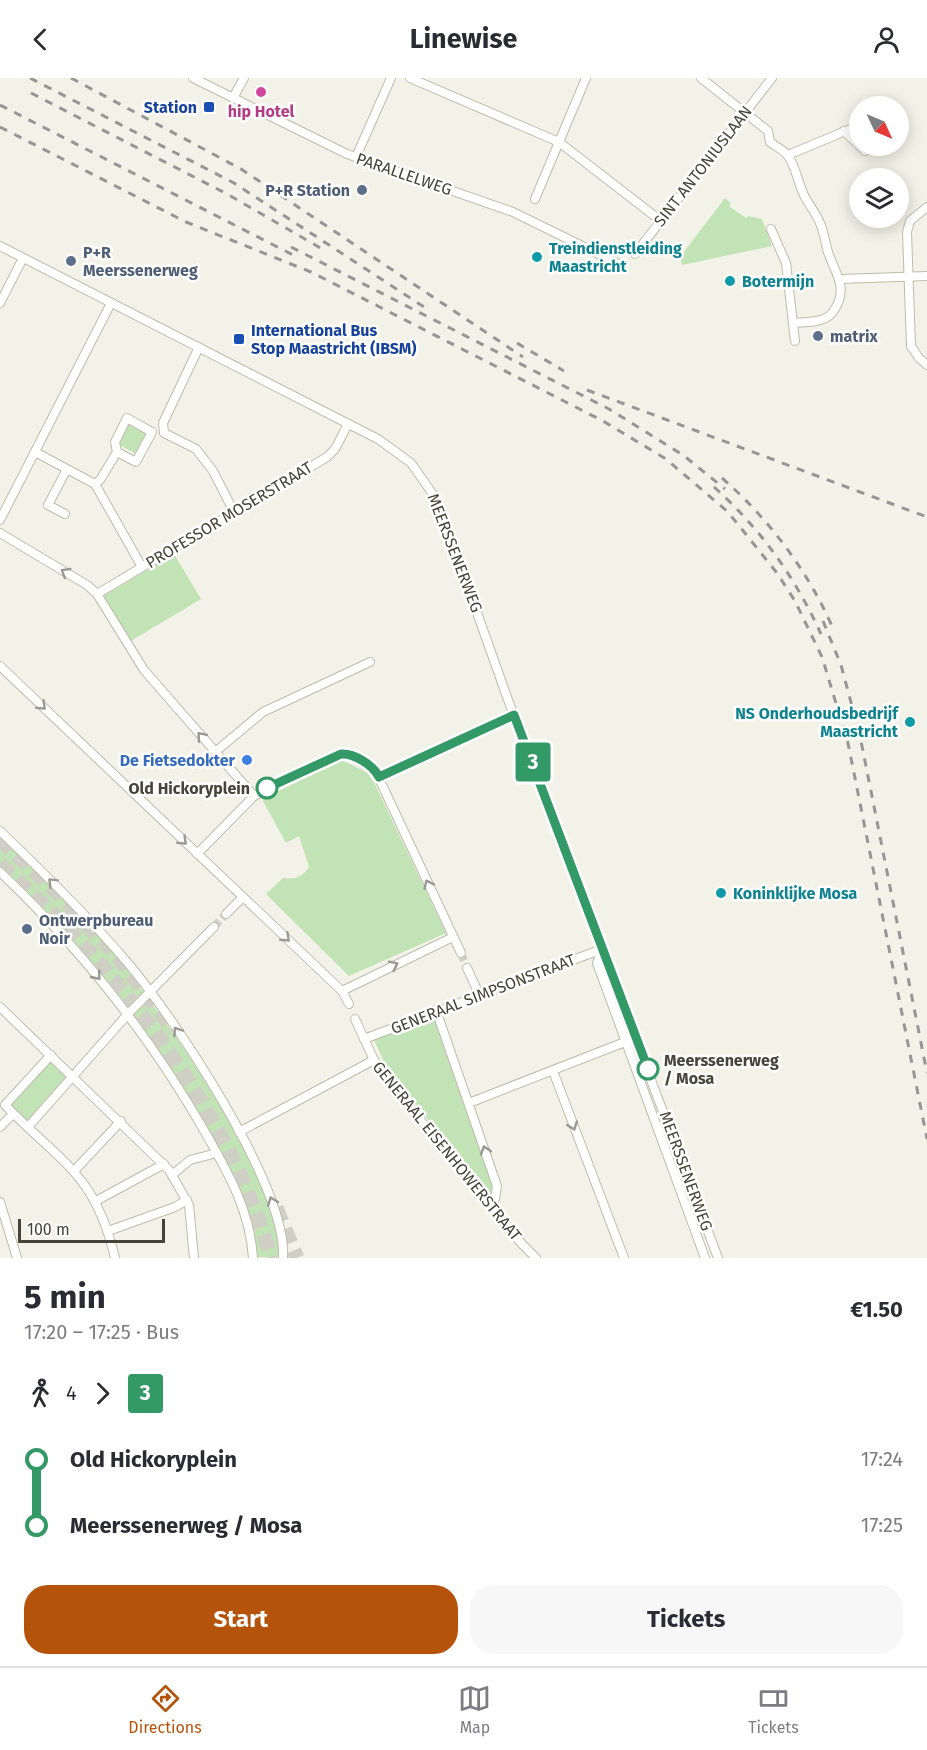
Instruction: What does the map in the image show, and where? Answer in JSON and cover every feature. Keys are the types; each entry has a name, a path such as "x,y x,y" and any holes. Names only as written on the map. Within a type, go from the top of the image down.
{"street":[{"name":"PARALLELWEG","path":"193,78 356,157 513,212 619,264"},
{"path":"233,98 244,78"},
{"path":"356,157 391,78"},
{"path":"410,78 559,142 661,221"},
{"path":"535,199 586,78"},
{"path":"701,78 768,131 770,142 788,155 806,198 815,210 822,226 825,244 841,279 838,302 831,315 825,319 793,323"},
{"name":"SINT ANTONIUSLAAN","path":"635,254 772,78"},
{"path":"788,155 849,129"},
{"path":"844,131 849,136"},
{"path":"927,207 907,227 911,346 927,365"},
{"path":"771,230 786,263 795,341"},
{"name":"MEERSSENERWEG","path":"0,246 348,424 398,452 417,470 431,490 718,1258"},
{"path":"0,303 23,258"},
{"path":"841,279 927,276"},
{"path":"0,520 111,303"},
{"path":"199,347 163,423 165,433 196,449 213,471 234,512"},
{"path":"95,484 100,480 117,452 115,442 127,418 152,432 136,462 117,452"},
{"name":"PROFESSOR MOSERSTRAAT","path":"97,594 327,457 335,448 348,424"},
{"path":"35,452 95,484 142,567"},
{"path":"65,514 48,505 67,469"},
{"path":"0,532 87,585 97,594 144,670 254,796"},
{"path":"215,752 263,712 370,662"},
{"path":"0,666 342,991 349,1004"},
{"path":"409,763 514,715"},
{"path":"197,854 254,796 341,754 350,755 366,764 379,777 461,953"},
{"path":"379,777 395,769"},
{"path":"0,831 96,927 150,992 239,1132 271,1197 281,1226 283,1258"},
{"path":"0,872 85,961 176,1084 217,1153 244,1206 253,1258"},
{"path":"226,915 243,897"},
{"path":"28,1127 127,1015 214,927"},
{"path":"342,991 453,937"},
{"name":"MEERSSENERWEG","path":"602,949 597,963 705,1258"},
{"name":"GENERAAL SIMPSONSTRAAT","path":"364,1039 602,949"},
{"path":"467,968 479,994"},
{"path":"0,1007 121,1121 172,1174 187,1200 192,1224 194,1258"},
{"path":"436,1011 497,1186 492,1206"},
{"path":"355,1019 364,1039"},
{"path":"469,1103 636,1037"},
{"name":"GENERAAL EISENHOWERSTRAAT","path":"364,1039 374,1060 522,1245 536,1258"},
{"path":"51,1055 5,1105 75,1170 96,1201 108,1231 115,1258"},
{"path":"239,1132 374,1060"},
{"path":"553,1071 624,1258"},
{"path":"0,1127 13,1114"},
{"path":"75,1170 121,1121"},
{"path":"172,1174 190,1160 217,1153"},
{"path":"96,1201 164,1164"},
{"path":"108,1231 175,1208 187,1200"},
{"path":"0,1202 16,1258"}],"green space":[{"path":"725,198 731,203 729,206 746,218 748,216 762,219 772,246 682,265 680,257"},
{"path":"129,423 147,433 136,454 118,444"},
{"path":"174,554 201,599 129,642 102,597"},
{"path":"342,760 370,774 446,933 349,976 266,894 283,878 298,877 309,867 299,836 286,843 262,799"},
{"path":"0,835 101,938 189,1056 246,1149 266,1193 278,1230 277,1258 258,1257 249,1219 235,1182 218,1147 176,1081 67,941 0,868"},
{"path":"434,1016 492,1185 490,1198 387,1068 374,1040"},
{"path":"51,1057 70,1075 27,1125 7,1105"}],"tunnel":[{"path":"0,839 77,911"},
{"path":"0,864 69,930 132,1003 162,1042 190,1083 237,1168 256,1213 271,1258"},
{"path":"69,907 114,952 174,1030"},
{"path":"214,927 226,914"},
{"path":"461,953 467,968"},
{"path":"276,1208 297,1258"}],"railway":[{"path":"30,78 234,183 424,307"},
{"path":"71,78 241,169 523,357"},
{"path":"31,93 227,194 324,250"},
{"path":"0,105 297,257"},
{"path":"0,127 186,222 311,272 603,421 666,459 728,512 777,573 795,601 822,657 848,743 927,1139"},
{"path":"291,247 609,409 683,455 725,489"},
{"path":"517,343 564,371"},
{"path":"587,390 927,517"},
{"path":"722,478 756,511 785,546 811,585 832,626"},
{"path":"714,487 746,519 775,554 800,593 821,634"},
{"path":"823,621 841,665 860,736 927,1073"}],"bus line":[{"name":"3","path":"267,788 341,754 350,755 373,768 379,777 514,715 648,1069"}],"place":[{"name":"hip Hotel","path":"261,92"},
{"name":"Station","path":"209,107"},
{"name":"P+R Station","path":"362,190"},
{"name":"Treindienstleiding Maastricht","path":"537,257"},
{"name":"P+R Meerssenerweg","path":"71,261"},
{"name":"Botermijn","path":"730,281"},
{"name":"matrix","path":"818,336"},
{"name":"International Bus Stop Maastricht (IBSM)","path":"239,339"},
{"name":"NS Onderhoudsbedrijf Maastricht","path":"910,722"},
{"name":"De Fietsedokter","path":"247,760"},
{"name":"Old Hickoryplein","path":"267,788"},
{"name":"Koninklijke Mosa","path":"721,893"},
{"name":"Ontwerpbureau Noir","path":"27,929"},
{"name":"Meerssenerweg / Mosa","path":"648,1069"}]}
